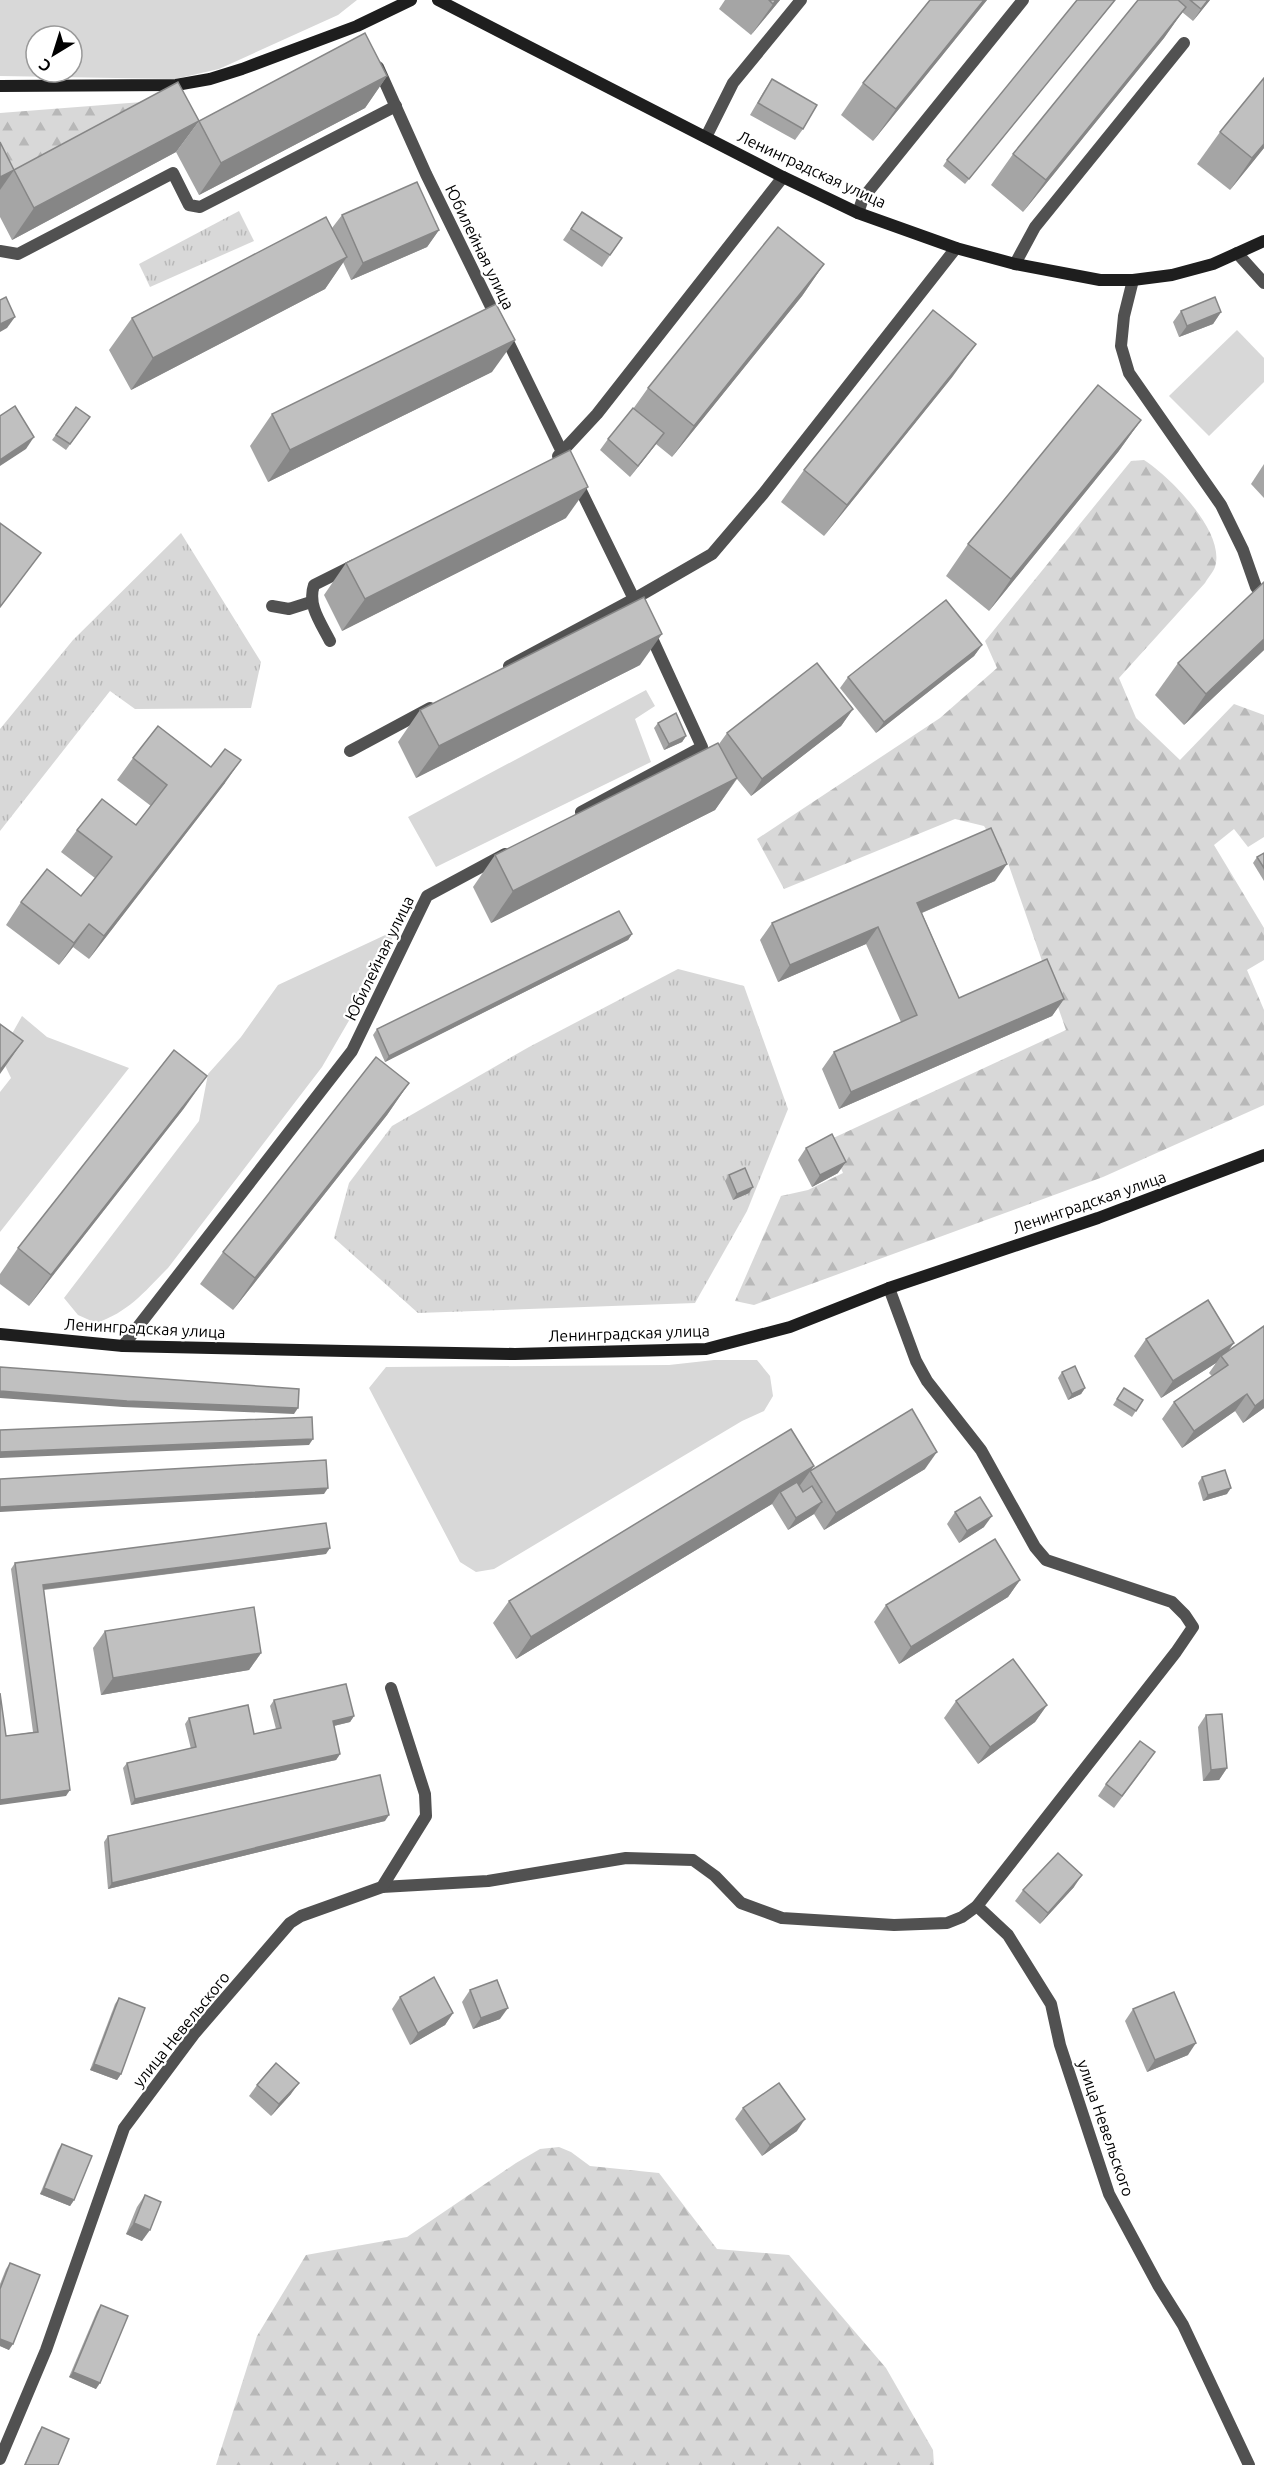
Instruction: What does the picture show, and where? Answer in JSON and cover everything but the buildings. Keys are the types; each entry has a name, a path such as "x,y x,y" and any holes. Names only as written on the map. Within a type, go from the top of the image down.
{"main road":[{"path":"0,86 176,85 198,81 360,30 411,0"},
{"name":"Ленинградская улица","path":"438,0 783,177 858,213 956,248 1015,264 1100,280 1132,280 1172,275 1213,264 1264,240"},
{"name":"Ленинградская улица","path":"0,1334 123,1346 515,1354 706,1349 790,1327 889,1288 1098,1218 1264,1155"}],"street":[{"path":"706,137 734,83 801,0"},
{"path":"858,213 863,198 1023,0"},
{"path":"1015,264 1035,227 1184,43"},
{"name":"Юбилейная улица","path":"372,54 426,174 634,599 702,747 570,819"},
{"path":"0,251 18,254 173,173 189,205 200,207 396,106"},
{"path":"550,468 561,450 597,414 783,177"},
{"path":"498,672 712,554 770,485 956,248"},
{"path":"1237,253 1264,283"},
{"path":"1132,280 1124,316 1121,346 1129,373 1221,505 1243,550 1256,587 1264,596"},
{"path":"330,641 311,602 314,585 368,558"},
{"path":"272,606 289,609 311,602"},
{"path":"350,751 446,699"},
{"name":"Юбилейная улица","path":"123,1346 352,1051 427,896 519,846"},
{"path":"889,1288 916,1360 927,1381 981,1450 1035,1547 1046,1560 1172,1602 1193,1627 1176,1652 977,1906"},
{"path":"382,1887 426,1816 425,1794 391,1688"},
{"name":"улица Невельского","path":"0,2459 46,2350 124,2128 195,2033 290,1923 301,1916 382,1887 488,1881 626,1858 693,1860 715,1876 741,1903 782,1918 894,1925 946,1923 962,1917 977,1906 1008,1935 1051,2004 1060,2045 1109,2194 1158,2285 1183,2325 1249,2465"}],"green space":[{"path":"0,0 357,0 338,15 219,69 175,79 84,77 84,24 24,24 24,76 0,76"},
{"path":"155,101 0,188 0,113"},
{"path":"239,211 254,241 150,287 139,264"},
{"path":"1237,330 1264,358 1264,382 1209,436 1169,396"},
{"path":"1144,460 1168,479 1193,507 1212,538 1216,553 1215,567 1205,583 1119,678 1136,718 1180,760 1234,704 1264,715 1264,837 1248,847 1234,829 1214,845 1264,928 1264,960 1247,970 1264,1010 1264,1105 1103,1177 754,1305 735,1301 781,1196 808,1190 843,1173 829,1140 1066,1030 1008,863 984,826 955,819 784,889 757,839 940,718 997,668 985,641 1131,461"},
{"path":"181,533 261,662 251,708 135,709 110,691 0,831 0,729 73,640"},
{"path":"646,690 655,706 635,719 651,762 436,867 408,817"},
{"path":"396,930 372,981 322,1067 168,1268 118,1313 96,1323 78,1315 64,1298 199,1121 208,1074 241,1037 278,985"},
{"path":"678,969 744,986 788,1109 747,1211 695,1303 418,1313 334,1238 349,1183 392,1126 529,1047"},
{"path":"22,1016 47,1037 129,1068 0,1232 0,1092 11,1078 0,1055"},
{"path":"714,1360 757,1360 770,1376 773,1396 764,1411 742,1421 494,1569 476,1572 460,1562 369,1388 386,1367 669,1365"},
{"path":"559,2147 571,2152 590,2166 659,2173 717,2249 789,2255 886,2368 933,2450 934,2465 216,2465 257,2336 306,2255 407,2237 516,2163 540,2149"}]}
